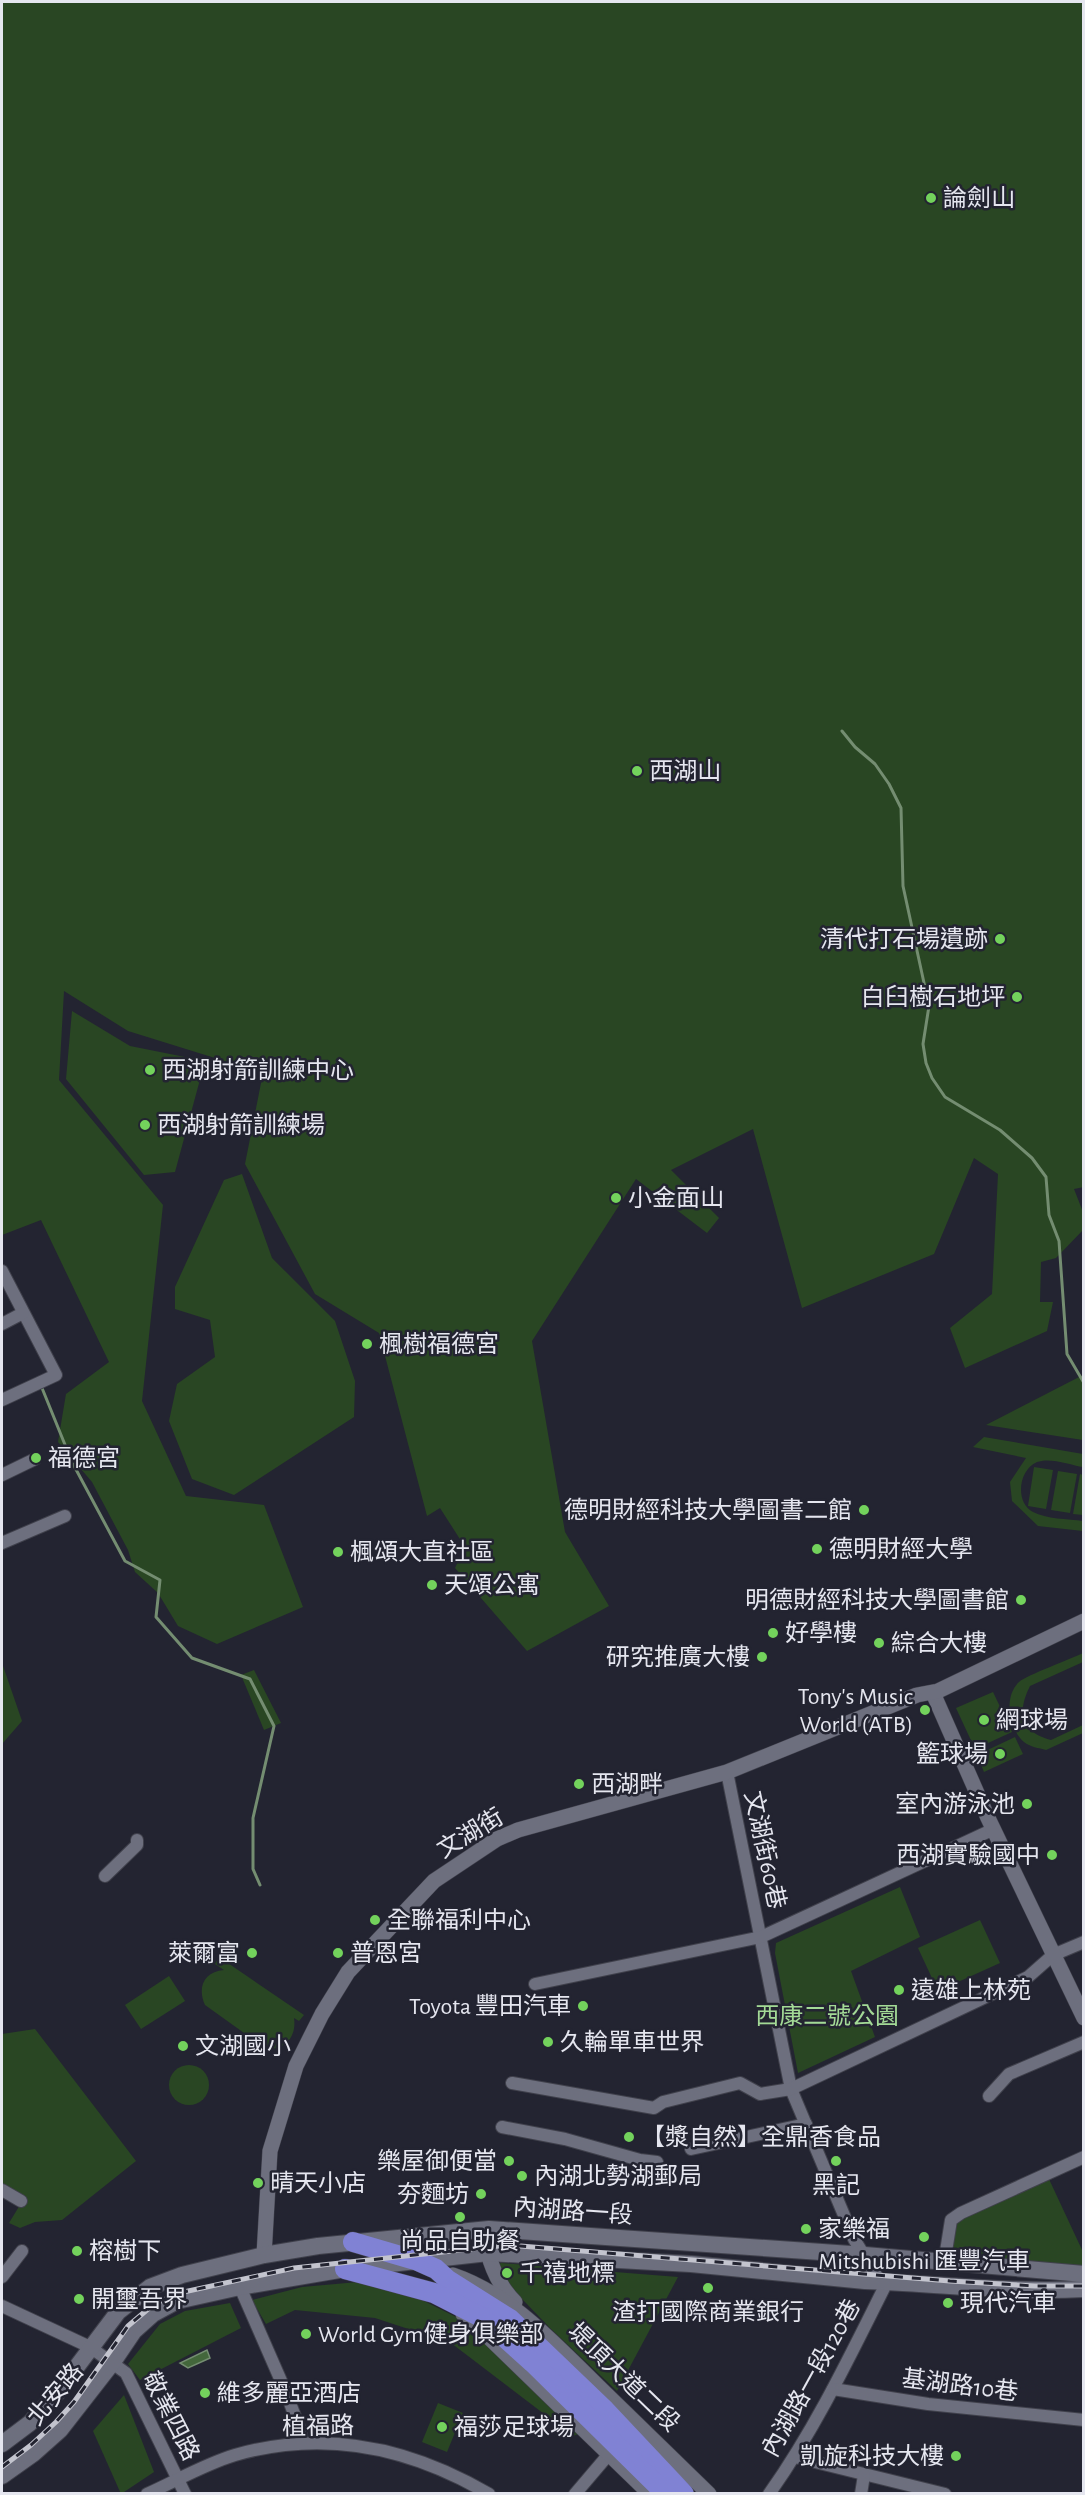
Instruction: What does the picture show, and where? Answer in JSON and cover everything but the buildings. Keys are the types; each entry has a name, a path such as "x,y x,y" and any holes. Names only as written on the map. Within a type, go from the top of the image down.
{"highway":[{"name":"堤頂大道二段","path":"352,2242 418,2261 436,2269 448,2280 510,2319 606,2410 684,2493"},
{"path":"345,2269 434,2293 483,2318 542,2371 666,2493"}],"main road":[{"name":"內湖路一段","path":"90,2347 118,2312 150,2287 182,2275 264,2255 352,2242 489,2229 865,2255 944,2264 1083,2274"},
{"name":"內湖路一段","path":"113,2362 134,2331 153,2314 177,2301 240,2287 345,2269 488,2253 691,2264 881,2281 1042,2291 1083,2289"},
{"name":"北安路","path":"2,2444 30,2423 57,2393 90,2347"},
{"name":"北安路","path":"2,2476 33,2454 60,2430 113,2362"}],"street":[{"path":"2,1271 56,1375 2,1400"},
{"path":"2,1324 23,1313"},
{"path":"2,1475 35,1459"},
{"path":"2,1543 65,1516"},
{"name":"文湖街","path":"264,2255 270,2151 296,2066 321,2015 348,1972 434,1881 497,1839 518,1830 727,1772 917,1695 933,1693 1083,1621"},
{"path":"933,1693 1083,2018"},
{"name":"文湖街60巷","path":"727,1772 791,2089 854,2239 881,2281"},
{"path":"535,1984 761,1937 994,1829"},
{"path":"105,1876 137,1845 137,1840"},
{"path":"512,2083 654,2108 663,2102 740,2083 760,2094 791,2089 1028,1977 1053,1955 1083,1942"},
{"path":"989,2096 1009,2074 1083,2042"},
{"path":"691,2149 806,2124"},
{"path":"502,2127 565,2139 640,2160 657,2162"},
{"path":"944,2264 951,2220 961,2213 1083,2157"},
{"path":"2,2190 21,2201"},
{"path":"4,2270 22,2251"},
{"path":"488,2253 492,2269 504,2290 558,2348"},
{"name":"堤頂大道二段","path":"436,2269 463,2278 507,2304 558,2348 709,2493"},
{"name":"內湖路一段120巷","path":"769,2493 795,2457 833,2389 884,2288 881,2281"},
{"path":"240,2287 289,2400 301,2432 302,2443"},
{"path":"434,2293 473,2322 650,2493"},
{"name":"敬業四路","path":"2,2306 90,2347 126,2373 185,2493"},
{"name":"基湖路10巷","path":"833,2389 928,2404 1083,2420"},
{"name":"植福路","path":"147,2493 235,2456 302,2443 357,2444 403,2454 445,2471 489,2493"},
{"path":"575,2493 609,2454"},
{"path":"795,2457 945,2493"},
{"path":"861,2493 864,2475"}],"green space":[{"path":"2,2 1083,2 1084,1187 1074,1189 1083,1212 1083,1230 1056,1258 1041,1262 1040,1302 1053,1302 1047,1331 965,1368 950,1328 992,1294 998,1174 974,1158 934,1254 802,1308 753,1129 671,1170 719,1218 707,1233 636,1179 532,1341 565,1532 609,1606 527,1651 455,1568 465,1547 440,1508 427,1516 379,1333 315,1294 245,1164 263,1073 128,1031 64,991 59,1080 163,1205 142,1401 186,1496 264,1505 303,1607 217,1644 178,1626 158,1593 135,1572 128,1550 92,1482 58,1442 66,1394 109,1362 41,1220 2,1235"},
{"name":"西湖射箭訓練場","path":"72,1011 130,1046 205,1061 175,1172 144,1175 66,1079"},
{"path":"242,1174 272,1258 335,1321 355,1381 354,1417 234,1495 192,1479 169,1421 177,1384 215,1357 210,1320 175,1309 175,1287 224,1180"},
{"path":"1083,1375 1083,1440 986,1425"},
{"path":"984,1437 1083,1454 1083,1467 1054,1461 1037,1462 1026,1472 1021,1494 1027,1508 1033,1512 1083,1521 1083,1531 1038,1526 1012,1501 1010,1482 1026,1458 973,1447"},
{"path":"1034,1467 1053,1470 1046,1509 1028,1506"},
{"path":"1058,1471 1077,1474 1070,1513 1051,1510"},
{"path":"1080,1474 1083,1475 1083,1515 1073,1514"},
{"path":"1083,1653 1083,1662 1030,1686 1023,1704 1023,1712 1027,1726 1033,1732 1051,1740 1083,1725 1083,1733 1046,1750 1026,1744 1015,1729 1010,1713 1014,1688 1024,1679"},
{"path":"2,1663 22,1721 2,1744"},
{"path":"254,1670 281,1723 264,1730 241,1675"},
{"name":"網球場","path":"993,1692 1012,1732 975,1749 956,1708"},
{"name":"籃球場","path":"1015,1737 1023,1754 984,1772 977,1755"},
{"name":"西康二號公園","path":"900,1887 920,1937 851,1971 875,2037 798,2073 775,1953 776,1943"},
{"path":"980,1920 1000,1963 938,1991 918,1948"},
{"path":"219,1957 304,2015 299,2021 294,2018 293,2031 288,2042 278,2048 265,2048 205,2005 202,1992 204,1982 211,1974 224,1970 215,1964"},
{"path":"169,1976 185,2001 141,2029 125,2005"},
{"path":"35,2029 136,2161 62,2220 35,2222 20,2228 9,2223 23,2200 2,2186 2,2034"},
{"path":"189,2065 203,2071 209,2085 203,2099 189,2105 175,2099 169,2085 175,2071"},
{"path":"1048,2177 1083,2252 1083,2268 942,2259 948,2223"},
{"path":"501,2263 678,2277 617,2391 550,2328 498,2274 496,2266"},
{"path":"358,2282 418,2298 462,2320 581,2433 573,2436 451,2343 375,2318 295,2310 266,2324 252,2300 302,2287"},
{"path":"230,2303 241,2328 140,2380 128,2364 160,2324 185,2311"},
{"path":"124,2395 154,2472 121,2494 93,2431"},
{"name":"福莎足球場","path":"438,2403 463,2413 447,2452 422,2442"}],"shaded area":[{"path":"207,2350 210,2358 188,2368 180,2363"}],"waterway":[{"path":"842,731 855,747 875,764 889,784 901,808 903,886 929,1006 923,1044 926,1063 932,1078 945,1097 1000,1130 1032,1158 1046,1177 1049,1215 1059,1241 1067,1354 1084,1383"},
{"path":"42,1388 72,1462 125,1561 160,1580 156,1617 192,1658 250,1679 274,1726 253,1818 253,1869 260,1885"}],"railway":[{"path":"2,2467 56,2422 74,2402 128,2326 154,2304 179,2293 294,2268 508,2245 950,2281 1035,2286 1084,2286"}],"place":[{"name":"論劍山","path":"931,198"},
{"name":"西湖山","path":"637,771"},
{"name":"清代打石場遺跡","path":"1000,939"},
{"name":"白臼樹石地坪","path":"1017,997"},
{"name":"西湖射箭訓練中心","path":"150,1070"},
{"name":"西湖射箭訓練場","path":"145,1125"},
{"name":"小金面山","path":"616,1198"},
{"name":"楓樹福德宮","path":"367,1344"},
{"name":"福德宮","path":"36,1458"},
{"name":"德明財經科技大學圖書二館","path":"864,1510"},
{"name":"德明財經大學","path":"817,1549"},
{"name":"楓頌大直社區","path":"338,1552"},
{"name":"天頌公寓","path":"432,1585"},
{"name":"明德財經科技大學圖書館","path":"1021,1600"},
{"name":"好學樓","path":"773,1633"},
{"name":"綜合大樓","path":"879,1643"},
{"name":"研究推廣大樓","path":"762,1657"},
{"name":"Tony's Music World (ATB)","path":"925,1710"},
{"name":"網球場","path":"984,1720"},
{"name":"籃球場","path":"1000,1754"},
{"name":"西湖畔","path":"579,1784"},
{"name":"室內游泳池","path":"1027,1804"},
{"name":"西湖實驗國中","path":"1052,1855"},
{"name":"全聯福利中心","path":"375,1920"},
{"name":"萊爾富","path":"252,1953"},
{"name":"普恩宮","path":"338,1953"},
{"name":"遠雄上林苑","path":"899,1990"},
{"name":"Toyota 豐田汽車","path":"583,2006"},
{"name":"久輪單車世界","path":"548,2042"},
{"name":"文湖國小","path":"183,2046"},
{"name":"【漿自然】全鼎香食品","path":"629,2137"},
{"name":"樂屋御便當","path":"509,2161"},
{"name":"黑記","path":"836,2161"},
{"name":"內湖北勢湖郵局","path":"522,2176"},
{"name":"晴天小店","path":"258,2183"},
{"name":"夯麵坊","path":"481,2194"},
{"name":"尚品自助餐","path":"460,2217"},
{"name":"家樂福","path":"806,2229"},
{"name":"Mitshubishi 匯豐汽車","path":"924,2237"},
{"name":"榕樹下","path":"77,2251"},
{"name":"千禧地標","path":"507,2273"},
{"name":"渣打國際商業銀行","path":"708,2288"},
{"name":"開璽吾界","path":"79,2299"},
{"name":"現代汽車","path":"948,2303"},
{"name":"World Gym健身俱樂部","path":"306,2334"},
{"name":"維多麗亞酒店","path":"205,2393"},
{"name":"福莎足球場","path":"442,2427"},
{"name":"凱旋科技大樓","path":"956,2456"}]}
